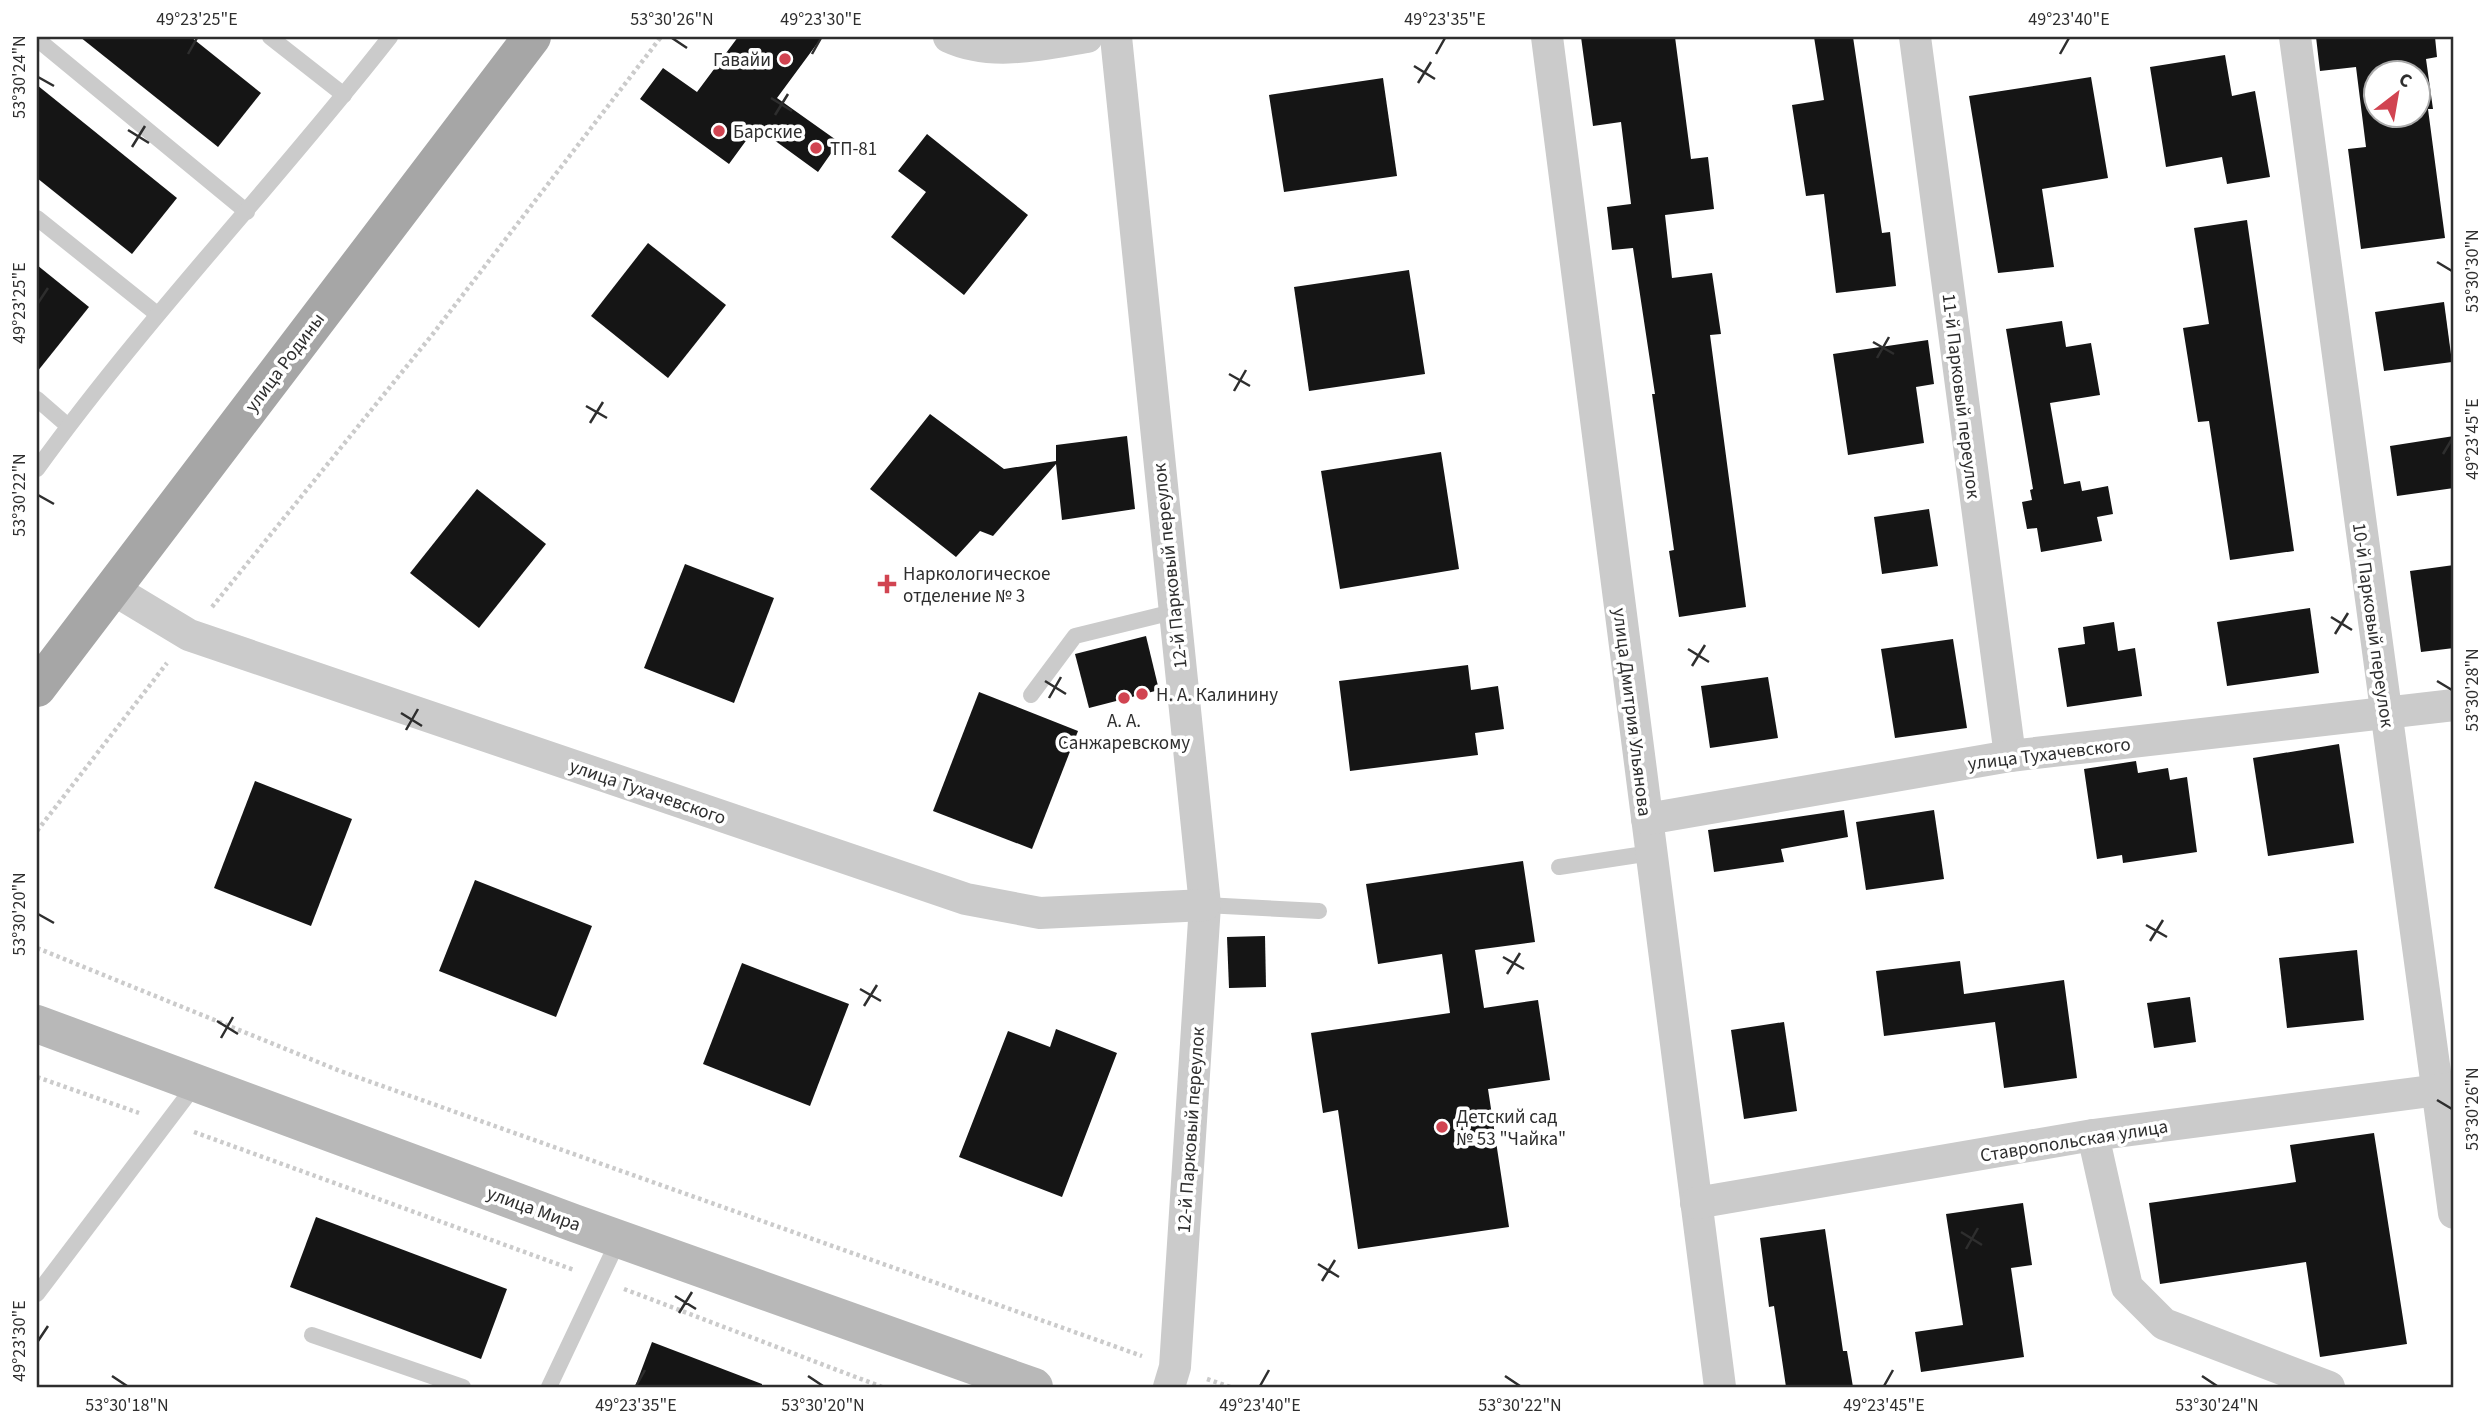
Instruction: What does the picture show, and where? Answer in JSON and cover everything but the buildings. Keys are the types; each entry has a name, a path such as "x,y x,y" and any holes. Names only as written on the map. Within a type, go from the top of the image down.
{"main road":[{"name":"улица Родины","path":"37,688 532,37"},
{"name":"улица Мира","path":"37,1024 619,1239 1034,1387"}],"street":[{"path":"949,37 994,48 1028,47 1087,37"},
{"name":"12-й Парковый переулок","path":"1116,37 1205,905 1172,1377"},
{"name":"улица Дмитрия Ульянова","path":"1546,37 1720,1387"},
{"name":"11-й Парковый переулок","path":"1915,37 2010,756"},
{"name":"10-й Парковый переулок","path":"2295,37 2386,715 2446,1090 2454,1213"},
{"name":"улица Тухачевского","path":"111,588 189,635 966,899 1040,913 1205,905"},
{"name":"улица Тухачевского","path":"1647,819 2010,756 2386,715 2454,705"},
{"name":"Ставропольская улица","path":"1696,1203 2093,1135 2446,1090"},
{"path":"2093,1135 2126,1287 2164,1324 2329,1387"}],"lane":[{"path":"270,37 344,95"},
{"path":"37,468 157,314 247,212 390,37"},
{"path":"37,39 247,212"},
{"path":"37,218 157,314"},
{"path":"37,399 68,426"},
{"path":"1031,695 1075,636 1173,612"},
{"path":"1559,867 1651,853"},
{"path":"1205,905 1319,911"},
{"path":"37,1294 169,1123 196,1083"},
{"path":"549,1387 619,1239"},
{"path":"312,1335 463,1387"}],"path":[{"path":"37,831 189,635 432,335 661,37"},
{"path":"37,948 340,1071 1172,1377 1230,1387"},
{"path":"37,1077 600,1280 882,1387"}],"place":[{"name":"Гавайи","path":"785,59"},
{"name":"Барские","path":"719,131"},
{"name":"ТП-81","path":"816,148"},
{"name":"Наркологическое отделение № 3","path":"887,584"},
{"name":"Н. А. Калинину","path":"1142,694"},
{"name":"А. А. Санжаревскому","path":"1124,698"},
{"name":"Детский сад № 53 \"Чайка\"","path":"1442,1127"}]}
